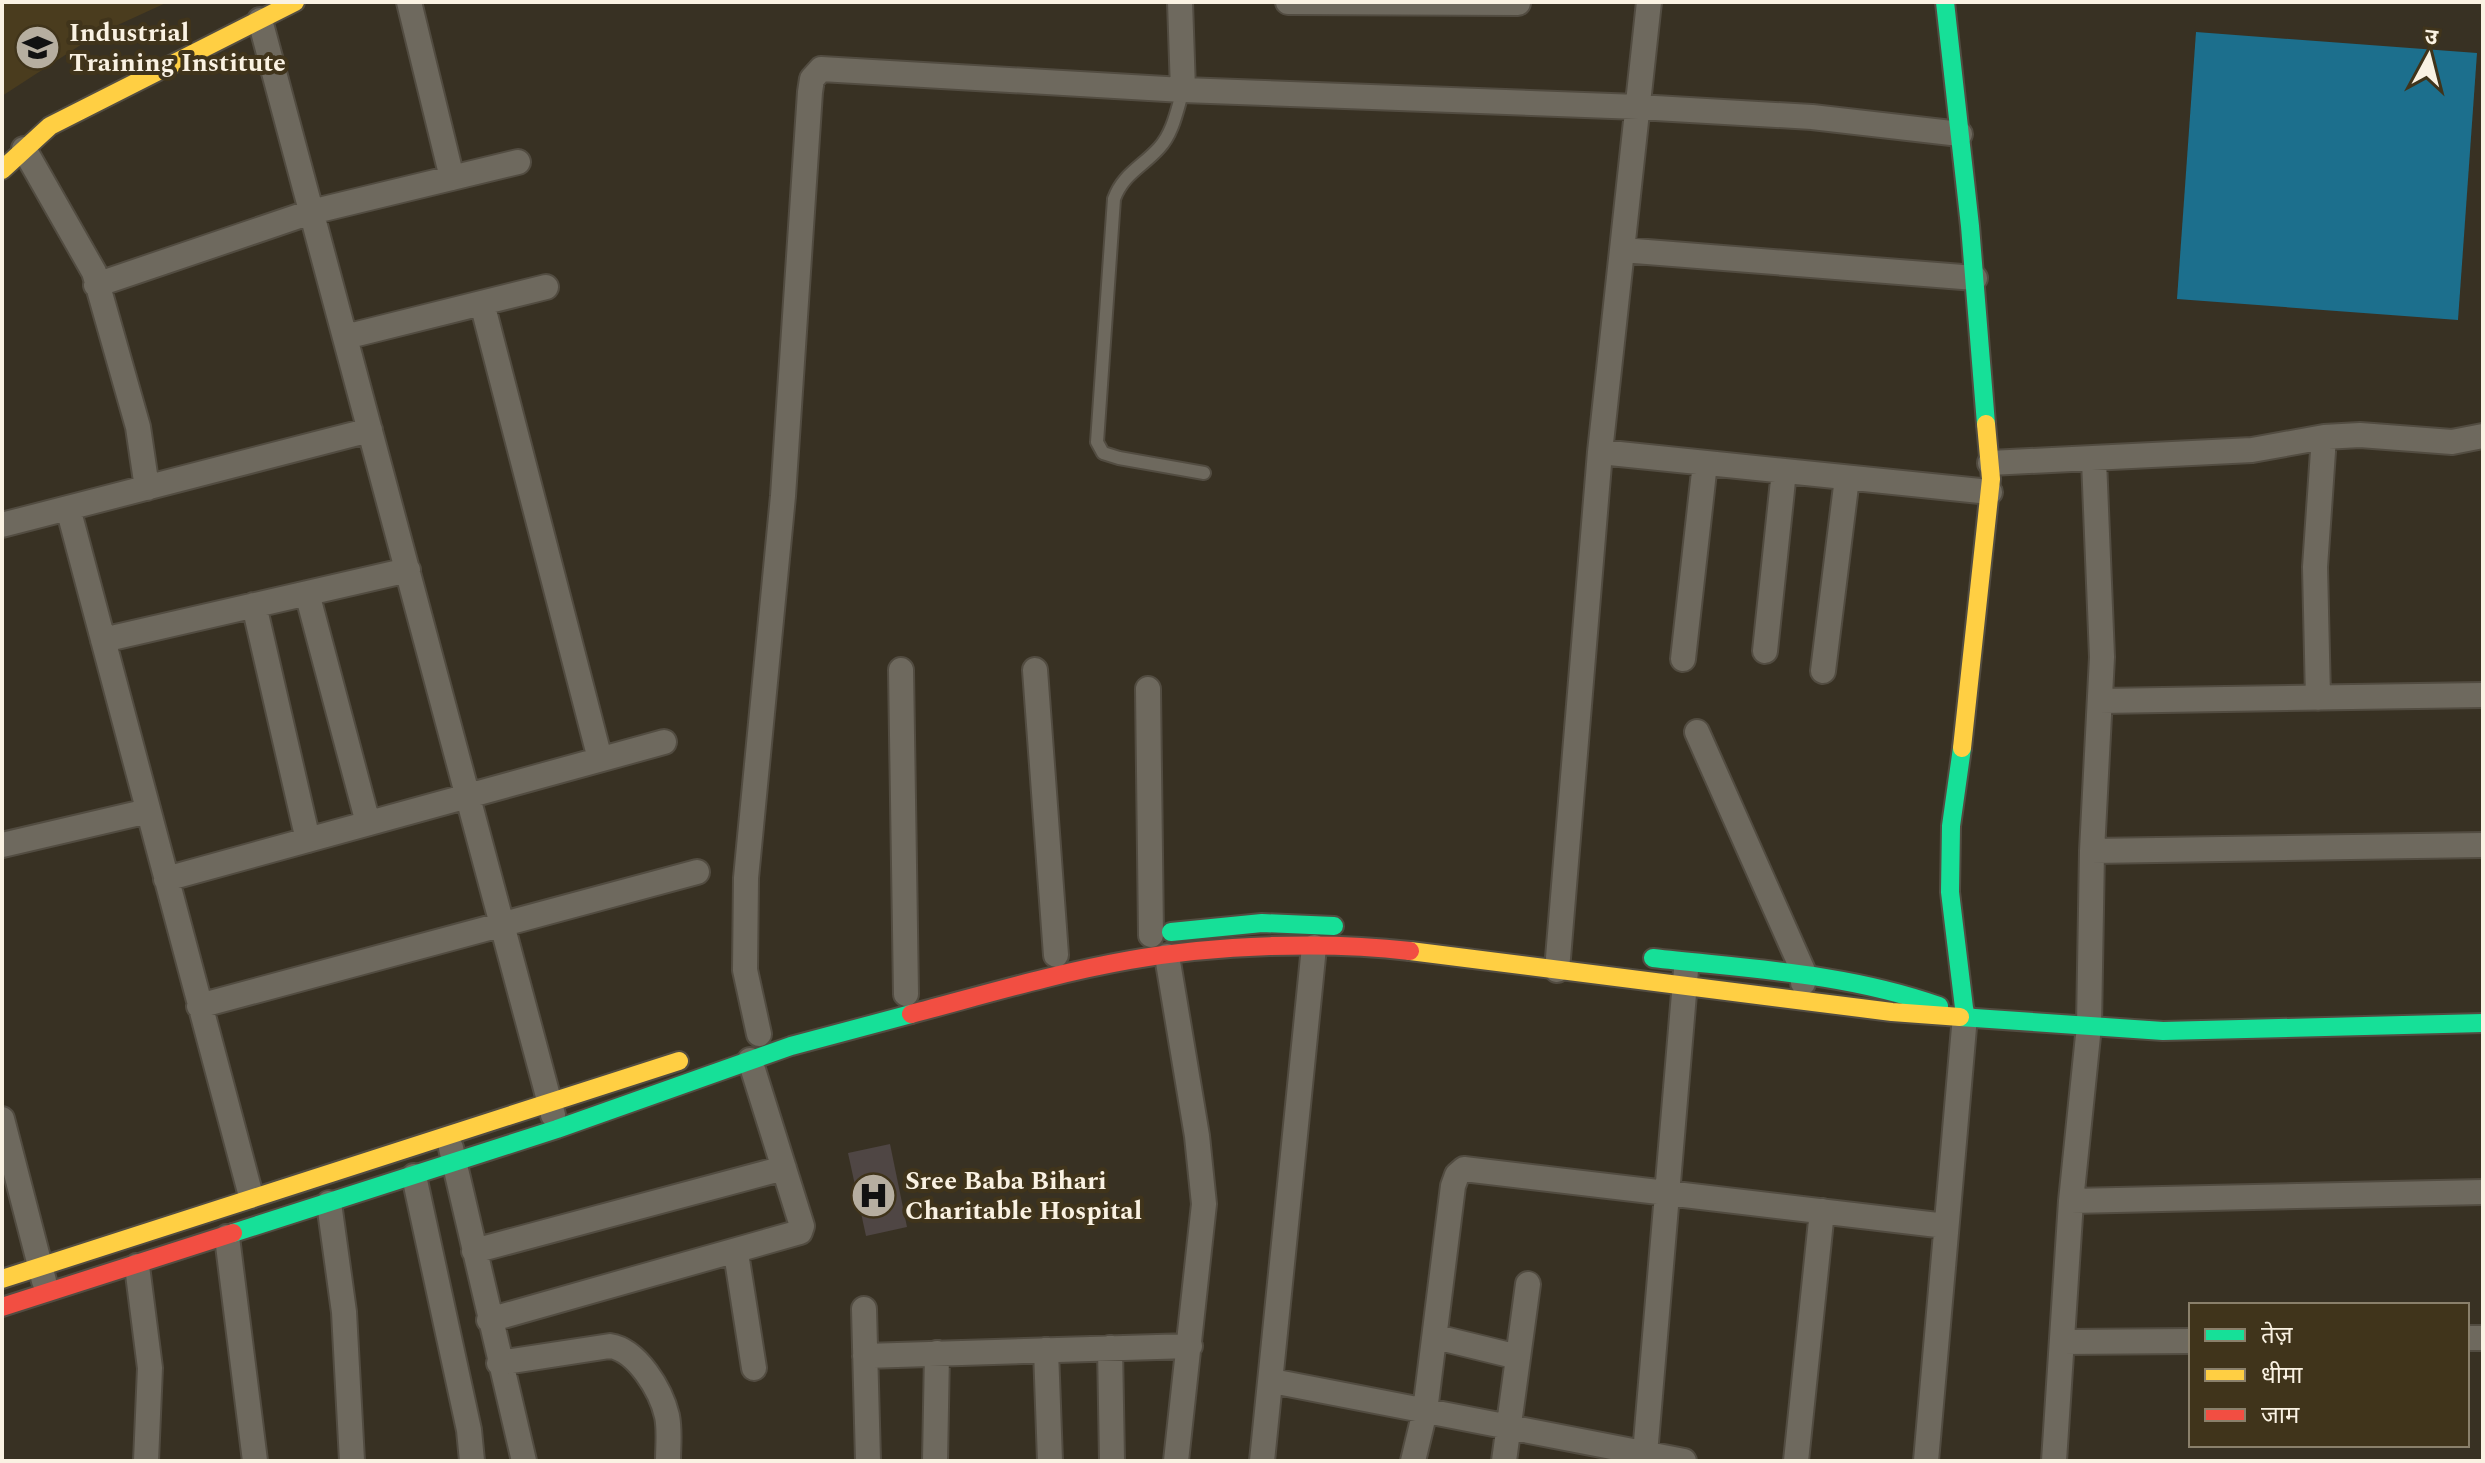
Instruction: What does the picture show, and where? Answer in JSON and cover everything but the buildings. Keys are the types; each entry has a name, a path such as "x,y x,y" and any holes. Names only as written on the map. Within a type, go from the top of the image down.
{"street":[{"path":"2,170 50,126 295,2"},
{"path":"409,2 452,178"},
{"path":"1180,2 1183,90"},
{"path":"1288,2 1518,3"},
{"path":"1558,953 1600,452 1649,2"},
{"path":"1926,1461 1965,1016 1950,892 1951,826 1970,692 1990,492 1975,278 1945,2"},
{"path":"260,20 557,1129"},
{"path":"489,1320 736,1253 800,1232 802,1226 784,1168 745,970 746,878 783,496 812,79 821,69 1183,90 1638,107 1812,117 1960,134"},
{"path":"24,149 94,272 138,427 147,488"},
{"path":"96,285 311,212 518,162"},
{"path":"1622,250 1975,278"},
{"path":"345,337 546,287"},
{"path":"482,303 600,759"},
{"path":"2,525 370,430"},
{"path":"1990,463 2252,450 2324,437 2360,435 2452,442 2483,436"},
{"path":"2318,698 2315,588 2324,437"},
{"path":"1600,452 1990,492"},
{"path":"2054,1461 2071,1201 2089,1026 2092,851 2102,657 2094,460"},
{"path":"1683,659 1705,463"},
{"path":"1765,651 1784,471"},
{"path":"1823,671 1847,478"},
{"path":"68,508 251,1196"},
{"path":"103,640 408,570"},
{"path":"307,593 368,823"},
{"path":"254,605 308,840"},
{"path":"901,670 906,994"},
{"path":"1035,670 1056,956"},
{"path":"1148,689 1144,936 1262,923 1349,926"},
{"path":"2100,701 2483,695"},
{"path":"1697,732 1804,973 1800,1001"},
{"path":"166,879 664,742"},
{"path":"2,845 148,811"},
{"path":"2092,851 2483,845"},
{"path":"199,1006 697,872"},
{"path":"1393,930 1423,933"},
{"path":"2,1307 48,1295 557,1129 759,1040 791,1046 1040,980 1167,956 1359,945 1558,953 1686,974 1800,1001 1892,1012 2163,1031 2483,1023"},
{"path":"1262,1461 1314,947"},
{"path":"1167,956 1203,1181 1190,1346 1176,1461"},
{"path":"1629,956 1686,974 1804,973 1898,989 1965,1016"},
{"path":"1645,1454 1686,974"},
{"path":"2,1279 251,1196 550,1105 699,1054"},
{"path":"2,1119 48,1295"},
{"path":"448,1136 524,1461"},
{"path":"474,1251 784,1168"},
{"path":"1413,1461 1425,1411 1436,1337 1453,1186 1457,1175 1464,1169 1946,1226"},
{"path":"414,1176 469,1430 472,1461"},
{"path":"2071,1201 2483,1192"},
{"path":"329,1203 344,1312 352,1461"},
{"path":"1796,1461 1822,1211"},
{"path":"227,1237 255,1461"},
{"path":"736,1253 754,1368"},
{"path":"137,1266 150,1368 146,1461"},
{"path":"1504,1461 1528,1284"},
{"path":"864,1309 868,1461"},
{"path":"1436,1337 1518,1357"},
{"path":"2062,1342 2189,1341"},
{"path":"499,1363 610,1346 622,1348 633,1355 662,1402 667,1416 668,1461"},
{"path":"865,1356 1190,1346"},
{"path":"1110,1348 1113,1377 1112,1461"},
{"path":"1046,1350 1050,1461"},
{"path":"935,1461 937,1353"},
{"path":"1272,1381 1684,1461"}],"lane":[{"path":"1183,90 1168,135 1159,148 1125,177 1114,199 1097,442 1103,453 1119,458 1204,473"}],"shaded area":[{"name":"Industrial Training Institute","path":"2,2 168,2 96,35 2,96"}],"water":[{"path":"2196,32 2477,53 2458,320 2177,299"}],"traffic: fast":[{"path":"1945,2 1970,226 1986,424"},
{"path":"1962,748 1951,826 1950,892 1965,1016"},
{"path":"1171,932 1262,923 1334,926"},
{"path":"1653,958 1833,979 1939,1006"},
{"path":"233,1233 557,1129 791,1046 911,1014"},
{"path":"1960,1017 2163,1031 2483,1023"}],"traffic: slow":[{"path":"2,170 50,126 295,2"},
{"path":"1962,748 1991,479 1986,424"},
{"path":"1410,951 1892,1012 1960,1017"},
{"path":"2,1279 679,1061"}],"traffic: jam":[{"path":"911,1014 1075,971 1163,955 1306,945 1410,951"},
{"path":"2,1307 233,1233"}],"place":[{"name":"Industrial Training Institute","path":"38,47"},
{"name":"Sree Baba Bihari Charitable Hospital","path":"874,1195"}]}
